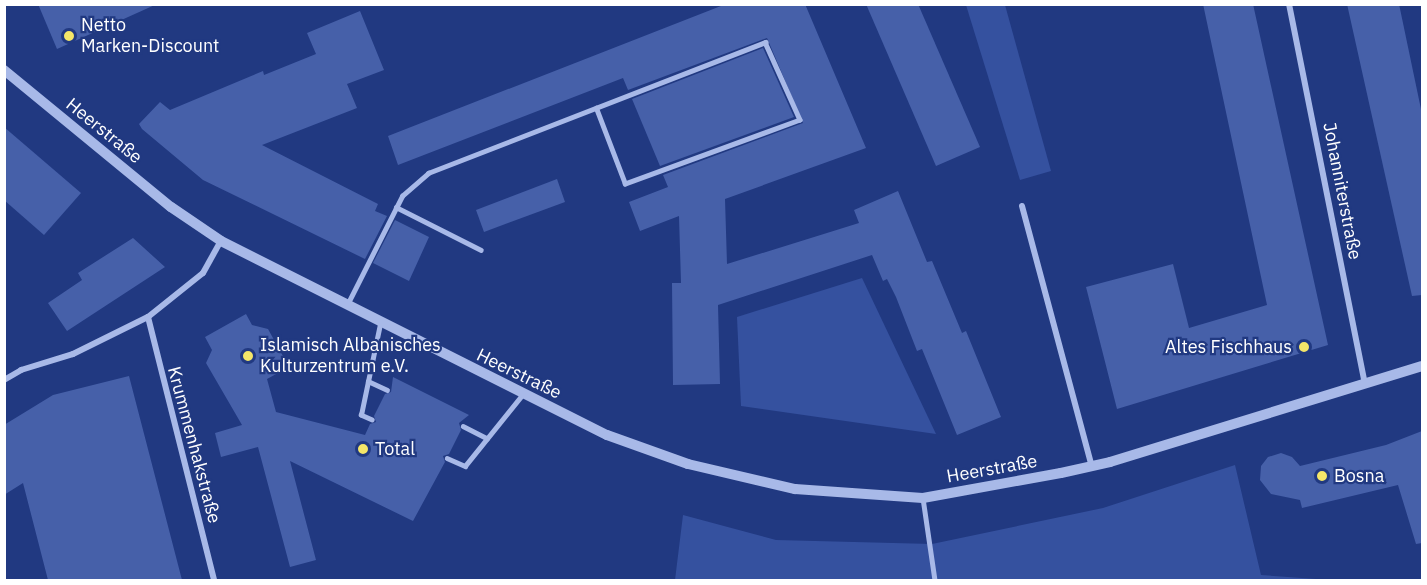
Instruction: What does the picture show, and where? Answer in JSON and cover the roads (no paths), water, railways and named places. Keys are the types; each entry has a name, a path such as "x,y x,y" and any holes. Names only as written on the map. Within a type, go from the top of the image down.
{"street":[{"name":"Johanniterstraße","path":"1289,4 1365,384"},
{"name":"Heerstraße","path":"4,70 171,207 221,241 346,307 607,435 688,464 795,489 923,498 1092,467 1422,366"},
{"path":"1022,206 1092,467"},
{"path":"4,380 21,370 73,354 148,317 203,273 221,241"},
{"name":"Krummenhakstraße","path":"148,317 214,580"}],"lane":[{"path":"346,307 402,196 428,173 765,42 800,120 625,184 596,108"},
{"path":"396,207 481,250"},
{"path":"372,420 361,415 380,324"},
{"path":"368,381 387,390"},
{"path":"447,458 465,466 522,394"},
{"path":"463,426 487,438"},
{"path":"923,498 935,580"}],"place":[{"name":"Netto Marken-Discount","path":"69,36"},
{"name":"Altes Fischhaus","path":"1304,347"},
{"name":"Islamisch Albanisches Kulturzentrum e.V.","path":"248,356"},
{"name":"Total","path":"363,449"},
{"name":"Bosna","path":"1322,476"}]}
